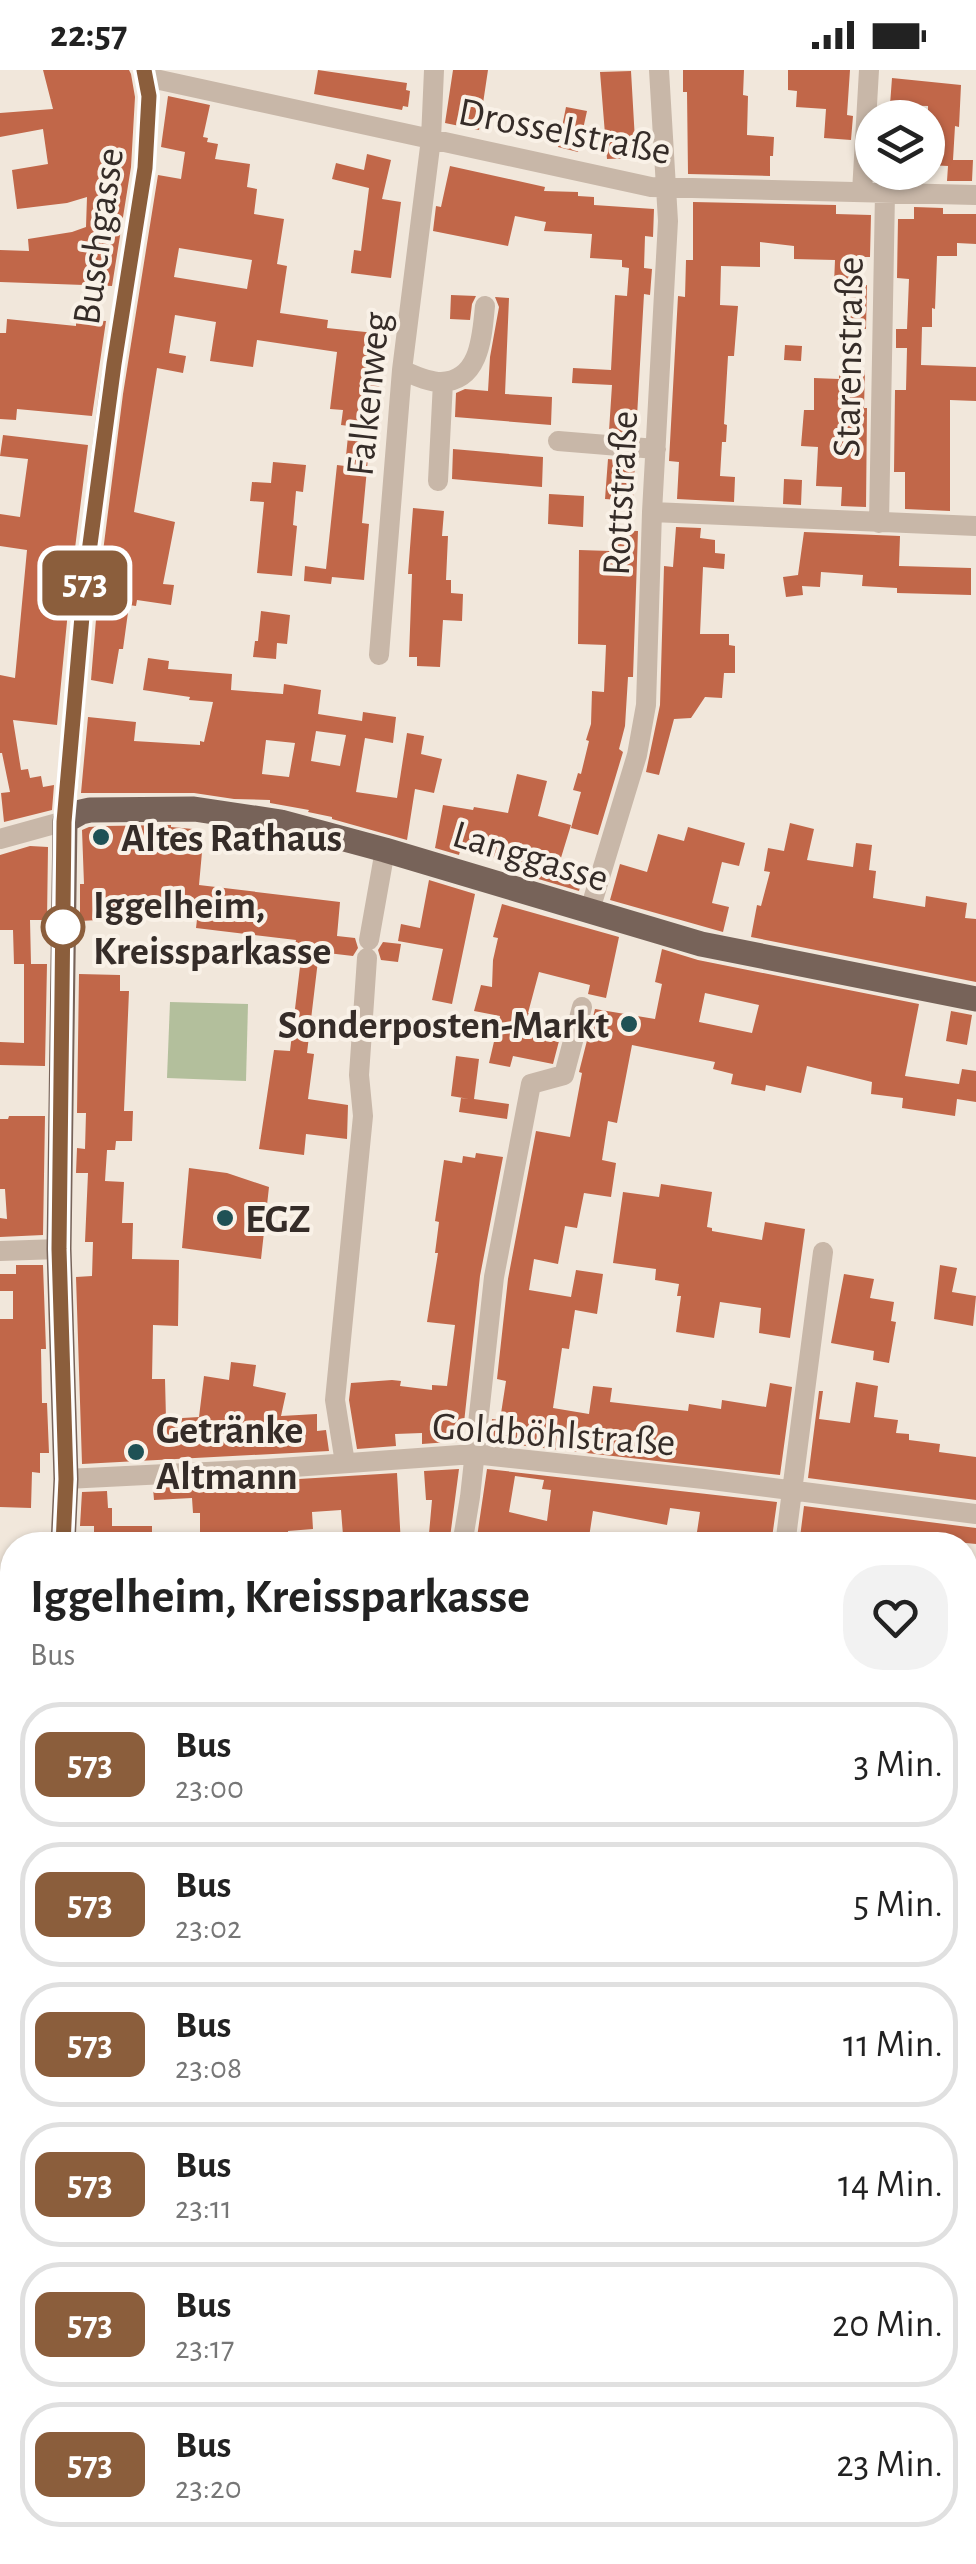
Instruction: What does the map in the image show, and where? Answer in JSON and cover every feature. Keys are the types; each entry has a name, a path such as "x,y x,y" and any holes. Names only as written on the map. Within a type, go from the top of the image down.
{"main road":[{"name":"Langgasse","path":"64,822 90,810 194,809 281,822 701,944 976,1000"},
{"path":"64,822 59,1249 64,1532"}],"street":[{"name":"Falkenweg","path":"379,656 402,370 431,139 434,70"},
{"name":"Rottstraße","path":"590,913 646,705 667,253 659,70"},
{"path":"862,192 869,70"},
{"name":"Drosselstraße","path":"148,72 626,183 667,188 976,195"},
{"name":"Buschgasse","path":"64,822 85,582 145,168 148,72"},
{"name":"Starenstraße","path":"879,523 884,193"},
{"path":"402,370 442,382 457,378 470,367 480,350 484,306"},
{"path":"438,480 442,382"},
{"path":"558,442 656,449"},
{"path":"652,512 976,526"},
{"path":"0,839 64,822"},
{"path":"345,1464 336,1400 363,1116 358,1075 368,949 385,850"},
{"path":"464,1532 494,1277 531,1084 564,1074 582,1007"},
{"path":"0,1251 59,1249"},
{"path":"787,1532 823,1252"},
{"name":"Goldböhlstraße","path":"66,1479 474,1454 976,1514"}],"green space":[{"path":"170,1002 248,1004 246,1081 167,1078"}],"building":[{"path":"43,70 129,70 131,74 135,97 131,167 112,286 0,282 0,250 29,251 28,239 86,227 87,197 17,209 12,170 48,164 43,129 0,137 0,113 53,109"},
{"path":"318,70 407,83 408,107 403,106 402,110 314,94"},
{"path":"453,70 488,70 479,130 445,123"},
{"path":"683,70 744,70 747,135 774,137 770,176 688,174"},
{"path":"788,70 850,70 847,115 853,116 851,140 824,138 826,109 796,107 797,91 788,90"},
{"path":"631,71 636,158 607,159 600,72"},
{"path":"892,78 961,85 953,160 973,160 972,181 947,181 945,100 890,100"},
{"path":"168,96 210,105 203,137 218,144 215,159 250,164 247,187 257,189 254,214 284,219 277,264 287,266 280,313 328,320 327,328 385,334 362,523 369,524 364,580 332,577 331,584 304,581 305,566 326,569 337,465 345,466 349,426 341,425 343,410 330,409 337,352 257,340 253,367 210,361 216,322 175,315 169,353 186,356 183,373 157,368 134,512 175,522 163,584 174,585 171,605 137,600 136,606 129,605 113,684 91,680 123,394 158,175 181,179 185,152 161,147","holes":["179,248 252,260 247,289 174,277"]},
{"path":"566,107 587,111 578,152 558,147"},
{"path":"367,154 391,160 382,199 401,202 391,278 351,273 354,250 361,251 369,188 332,179 336,163 364,170"},
{"path":"450,166 545,187 544,191 578,192 578,196 594,197 594,205 654,209 653,237 645,236 644,268 652,269 650,295 644,294 636,434 609,431 612,385 572,383 573,368 611,370 615,295 627,296 629,268 622,267 622,260 590,258 592,234 544,231 546,222 515,216 508,246 433,231 436,206 441,207"},
{"path":"693,202 836,205 836,214 871,215 870,257 857,257 857,285 867,285 866,329 846,328 848,285 834,284 835,260 794,259 794,246 760,242 760,267 721,266 720,305 738,306 734,356 728,356 726,442 722,442 720,476 735,477 734,502 677,499 679,462 669,461 678,296 685,297 686,260 693,260"},
{"path":"914,207 943,208 943,214 976,214 976,244 957,243 957,256 937,256 932,327 922,327 921,365 976,367 976,401 950,400 950,511 905,509 905,472 894,472 895,390 906,390 907,348 896,348 896,329 907,329 909,279 897,278 898,219 914,219"},
{"path":"451,295 476,296 470,320 450,319"},
{"path":"495,297 509,298 505,394 552,397 551,425 455,417 456,393 465,389 488,391 499,307"},
{"path":"7,319 76,326 76,319 106,321 92,416 17,409 16,420 0,419 0,333 6,333"},
{"path":"785,345 802,346 801,361 784,360"},
{"path":"839,369 865,370 866,507 841,506 842,487 816,486 818,447 801,446 804,410 814,410 814,378 839,379"},
{"path":"3,435 88,445 57,725 13,720 21,770 28,769 30,778 41,776 43,787 54,785 52,810 4,822 1,793 10,792 0,753 0,675 15,678 27,550 0,546 0,514 20,517 28,459 0,456"},
{"path":"453,449 543,457 542,487 452,479"},
{"path":"608,459 635,462 633,501 605,499"},
{"path":"273,462 306,465 303,492 296,491 292,576 257,573 264,502 250,501 252,482 271,483"},
{"path":"784,479 802,480 801,505 783,504"},
{"path":"549,494 584,496 583,527 548,524"},
{"path":"413,508 444,511 442,536 448,536 446,580 451,580 451,593 463,594 462,621 443,620 440,667 417,666 417,657 409,657 412,574 408,574"},
{"path":"676,527 701,528 700,538 715,540 715,553 725,554 724,569 703,567 700,634 729,634 729,645 735,646 735,673 724,673 722,698 705,697 691,718 674,719 659,775 646,772 660,705 664,566 673,567"},
{"path":"612,530 638,531 633,677 628,677 625,726 619,749 623,752 598,835 571,828 581,792 573,790 589,741 586,740 591,724 592,691 604,692 606,645 578,644 579,550 611,551"},
{"path":"804,532 900,536 899,566 971,568 971,595 897,593 897,588 862,586 863,575 821,572 820,587 802,586 803,595 786,597 783,577 798,575"},
{"path":"261,611 290,615 287,644 277,643 276,659 253,657"},
{"path":"148,658 169,661 168,669 232,674 231,690 283,694 284,684 321,690 318,714 362,721 363,712 396,717 393,743 365,738 356,792 397,798 407,733 424,736 421,754 442,759 434,793 415,789 407,840 270,800 194,793 81,793 88,717 136,722 134,741 200,745 200,741 204,742 213,702 143,690","holes":["316,731 346,735 340,766 311,761","266,740 295,743 289,777 262,774"]},
{"path":"517,774 547,781 538,816 571,825 560,861 585,869 579,891 508,870 510,861 435,848 443,805 508,813"},
{"path":"790,823 814,829 807,860 853,867 856,843 872,845 869,870 876,871 873,898 925,907 926,896 967,903 965,918 976,919 976,982 751,937 757,905 761,906 770,872 764,871 768,848 784,851"},
{"path":"171,825 204,830 199,885 340,902 337,936 355,938 358,948 353,956 319,952 307,1053 314,1054 308,1099 348,1105 347,1139 306,1134 304,1155 259,1149 274,1050 290,1051 302,950 294,949 296,940 196,928 198,911 156,903 115,903 116,919 80,921 80,884 84,884 82,830"},
{"path":"688,827 745,843 739,866 722,862 712,903 729,907 723,932 610,900 620,864 647,872 658,834 684,841"},
{"path":"30,846 48,847 47,920 30,920 31,964 14,964 13,930 0,930 0,855"},
{"path":"429,880 475,894 452,1004 432,1000 443,949 398,941 401,924 420,928"},
{"path":"502,904 619,937 606,998 588,994 590,985 539,972 528,1013 564,1022 553,1064 513,1056 510,1067 489,1063 500,1016 474,1011 481,985 492,987 498,938 493,937"},
{"path":"383,942 401,944 398,962 381,960 378,950"},
{"path":"662,949 698,960 919,1004 905,1076 959,1084 962,1069 976,1071 976,1102 957,1099 955,1116 902,1108 903,1098 871,1094 872,1082 807,1066 801,1093 766,1085 765,1091 731,1084 733,1074 713,1069 715,1062 632,1045 617,1123 608,1121 602,1160 616,1163 611,1197 584,1193 577,1228 565,1226 558,1264 534,1259 529,1290 571,1297 576,1270 603,1274 597,1314 575,1310 569,1349 562,1348 553,1408 589,1414 593,1386 612,1388 610,1402 688,1411 689,1404 721,1409 722,1400 766,1407 770,1383 792,1387 780,1475 490,1442 492,1419 500,1420 506,1381 497,1379 508,1279 536,1131 570,1137 582,1073 579,1072 595,1009 655,1019 662,984 655,982","holes":["705,993 759,1005 752,1033 699,1022"]},
{"path":"24,964 47,964 45,1066 0,1065 0,1042 24,1043"},
{"path":"79,974 120,975 120,991 129,991 124,1111 133,1111 132,1141 116,1141 115,1150 107,1150 105,1181 124,1182 122,1223 133,1223 132,1259 179,1260 178,1326 153,1325 152,1379 165,1379 166,1419 199,1417 204,1376 229,1380 231,1362 256,1365 253,1386 286,1393 281,1416 317,1414 317,1431 326,1430 329,1451 82,1464 76,1277 92,1276 93,1242 85,1242 88,1173 76,1173 77,1148 85,1149 86,1113 77,1113"},
{"path":"951,1011 972,1015 967,1045 946,1041"},
{"path":"456,1056 479,1059 474,1099 509,1104 507,1119 459,1112 461,1098 469,1099 451,1096"},
{"path":"45,1116 43,1235 0,1237 0,1218 7,1219 5,1189 0,1189 0,1119"},
{"path":"476,1153 503,1157 480,1276 462,1441 422,1444 422,1433 395,1434 396,1446 357,1449 349,1400 351,1383 392,1380 401,1381 400,1386 432,1390 432,1385 447,1386 455,1325 427,1322 438,1253 439,1222 435,1221 444,1160 462,1163 463,1156 475,1158"},
{"name":"EGZ","path":"189,1168 227,1173 269,1187 261,1259 182,1248"},
{"path":"661,1184 712,1192 707,1227 712,1231 762,1240 765,1222 805,1229 790,1338 759,1333 761,1308 720,1302 714,1338 676,1332 679,1284 655,1280 656,1269 613,1263 623,1192 659,1197"},
{"path":"16,1265 43,1265 46,1349 41,1349 42,1403 47,1403 49,1453 40,1453 40,1473 32,1472 31,1508 0,1507 0,1319 13,1319 13,1291 0,1291 0,1274 16,1274"},
{"path":"940,1265 957,1268 952,1292 976,1296 973,1326 934,1319"},
{"path":"844,1274 874,1279 870,1298 894,1302 891,1321 896,1322 889,1363 873,1360 874,1351 831,1343"},
{"path":"856,1382 878,1386 874,1417 898,1420 896,1433 909,1434 909,1440 940,1444 939,1452 976,1457 976,1500 808,1478 819,1391 823,1391 819,1419 850,1423"},
{"path":"459,1469 451,1532 429,1532 432,1500 426,1500 424,1471"},
{"path":"487,1469 777,1502 773,1532 697,1532 700,1512 670,1508 667,1525 593,1511 590,1532 478,1532","holes":["515,1476 544,1480 542,1489 551,1490 547,1521 509,1512"]},
{"path":"397,1473 400,1532 343,1532 341,1510 312,1512 313,1529 200,1532 200,1513 193,1513 192,1498 154,1500 153,1488"},
{"path":"107,1491 112,1526 152,1526 152,1532 94,1532 94,1526 80,1526 82,1492"},
{"path":"804,1506 976,1528 976,1532 801,1532"}],"bus line":[{"name":"573","path":"64,1532 66,1479 59,1249 64,822 85,582 145,168 149,96 144,70"}],"place":[{"name":"Altes Rathaus","path":"101,837"},
{"name":"Iggelheim, Kreissparkasse","path":"63,927"},
{"name":"Sonderposten-Markt","path":"629,1024"},
{"name":"EGZ","path":"225,1218"},
{"name":"Getränke Altmann","path":"136,1452"}]}
